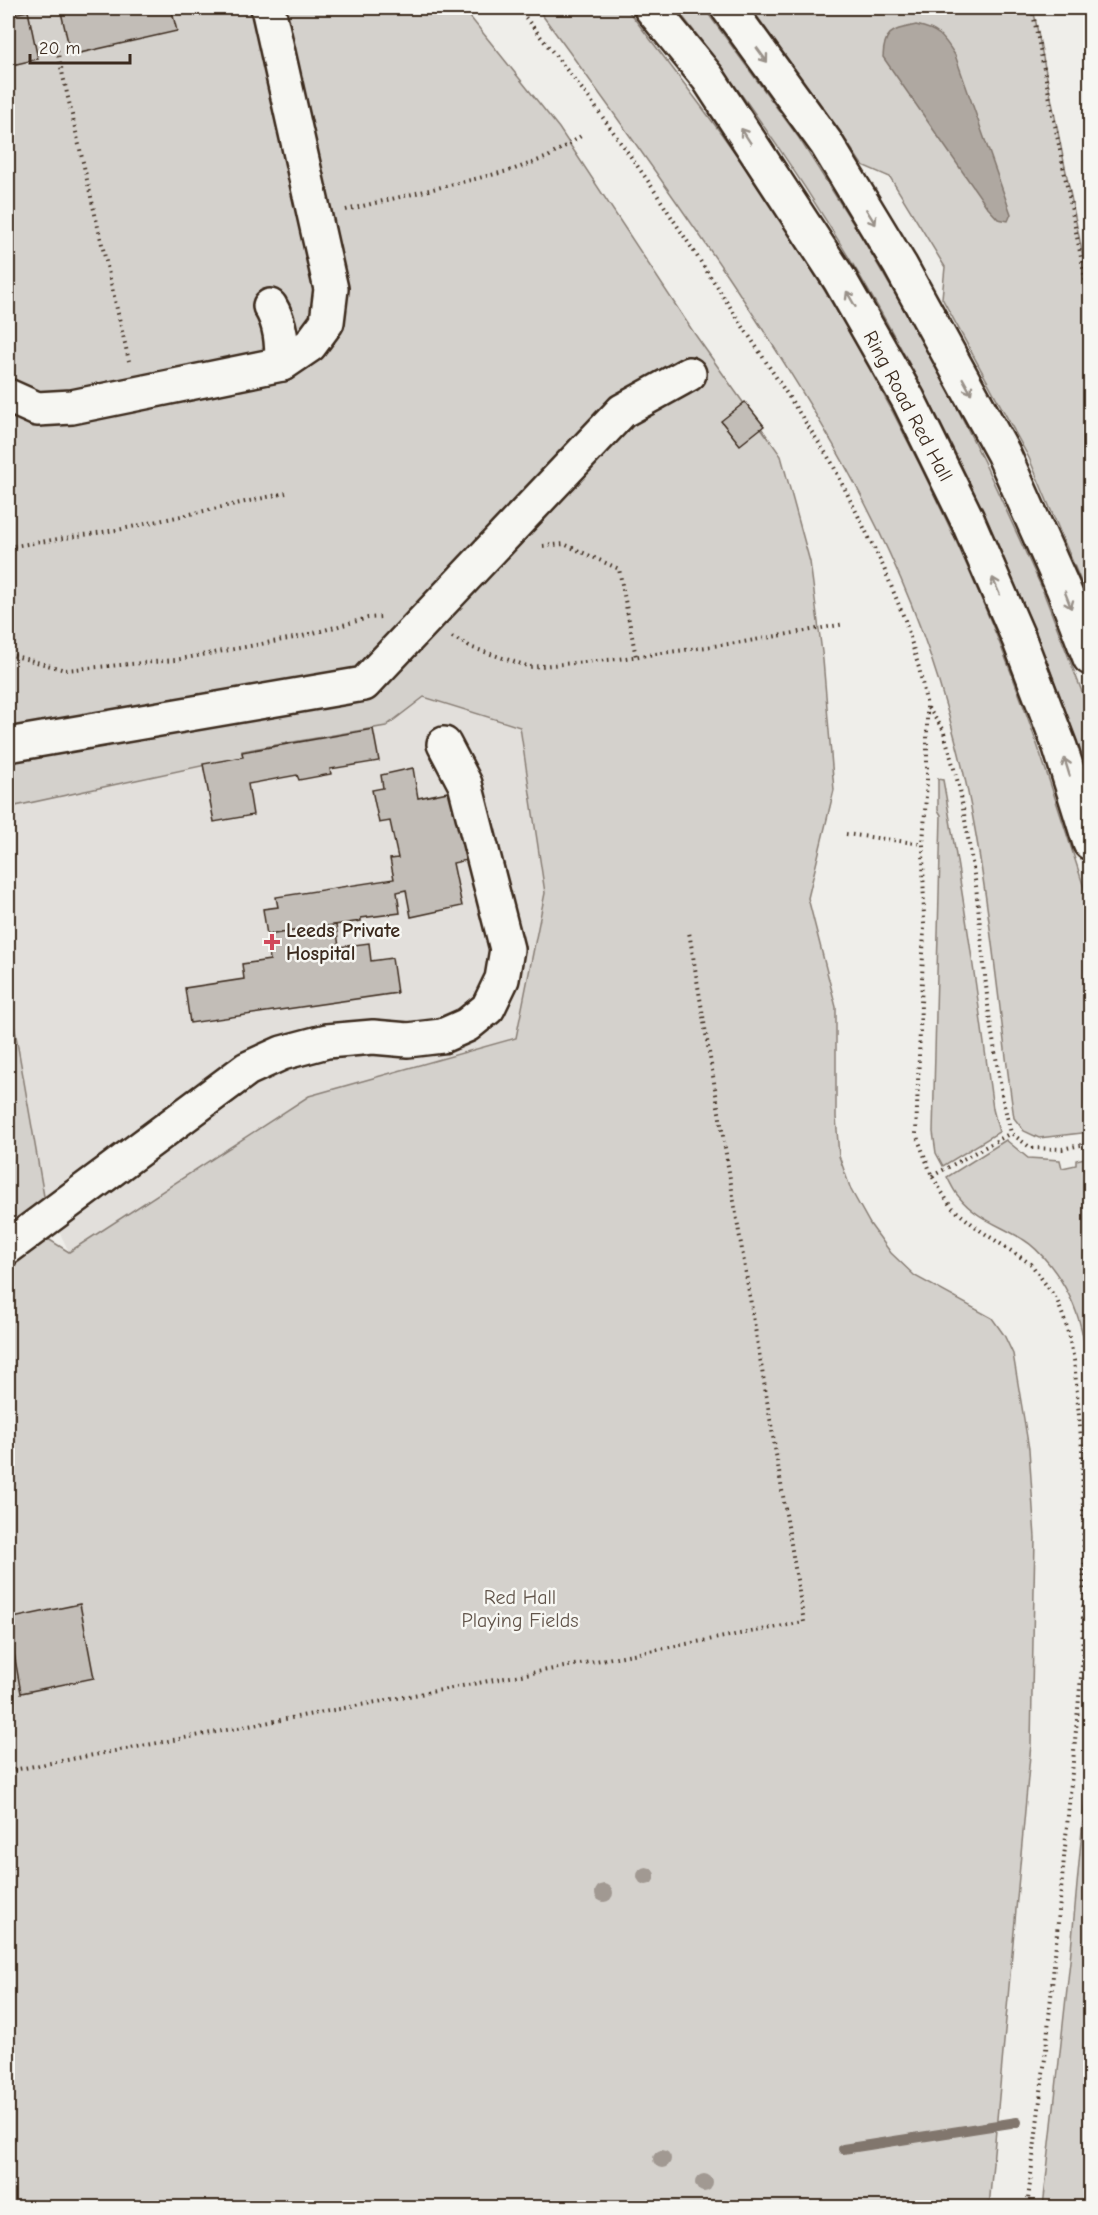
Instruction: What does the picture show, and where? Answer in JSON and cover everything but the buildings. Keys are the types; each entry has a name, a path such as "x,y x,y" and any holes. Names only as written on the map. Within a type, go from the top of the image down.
{"main road":[{"path":"8,396 37,409 72,407 282,364 310,345 327,322 331,289 268,8"},
{"name":"Ring Road Red Hall","path":"651,8 708,78 840,280 908,399 967,519 1019,639 1060,747 1090,843"},
{"path":"728,8 826,143 900,265 1003,453 1063,588 1090,658"},
{"path":"270,306 276,317 282,340 282,364"},
{"path":"8,746 364,684 622,411 689,374"},
{"path":"8,1247 248,1069 282,1053 327,1041 373,1037 408,1041 442,1036 467,1025 488,1008 502,979 507,949 465,784 444,744"}],"path":[{"path":"518,8 589,98 648,181 832,463 878,556 905,620 919,668 927,706 927,780 923,844 924,927 916,1134 932,1176 951,1207 981,1231 1017,1253 1040,1274 1057,1300 1066,1324 1074,1360 1082,1449 1084,1567 1082,1666 1046,2050 1027,2208"},
{"path":"1032,8 1090,303"},
{"path":"57,50 137,394"},
{"path":"316,217 512,170 548,157 581,136"},
{"path":"8,547 122,529 286,493"},
{"path":"532,546 564,544 619,569 636,657"},
{"path":"8,654 65,670 175,660 299,637 368,618 403,614 473,648 530,667 636,657 743,642 845,624"},
{"path":"927,706 943,729 960,790 976,886 989,1015 1003,1100 1011,1132 1031,1148 1062,1149 1090,1143"},
{"path":"846,834 923,844"},
{"path":"8,1771 804,1622 689,932"},
{"path":"932,1176 1011,1132"}],"shaded area":[{"path":"916,25 940,35 955,55 1011,214 1008,221 998,219 987,207 883,57 885,41 891,33"},
{"name":"Leeds Private Hospital","path":"424,696 531,730 545,893 516,1038 309,1096 69,1252 45,1202 8,990 8,821 11,807 243,757 242,752 386,726"}],"green space":[{"name":"Red Hall Playing Fields","path":"8,8 463,8 559,128 694,333 781,456 810,562 823,660 834,790 808,898 836,1007 836,1117 839,1156 851,1190 870,1224 891,1253 915,1276 992,1318 1004,1335 1013,1354 1029,1449 1035,1538 1031,1744 989,2207 8,2207 8,1281 21,1255 37,1232 69,1252 309,1096 516,1038 545,893 520,727 424,697 386,726 242,751 243,757 11,807 8,821"},
{"path":"537,8 626,8 722,135 776,213 836,310 920,464 969,570 1005,656 1088,900 1090,912 1090,1132 1039,1138 1024,1131 1014,1118 986,897 965,778 927,646 881,535 824,428 760,325 657,174"},
{"path":"676,8 704,8 799,138 861,236 934,361 1041,586 1086,702 1090,715 1090,780 1052,676 1011,575 966,474 916,376 862,280 805,187 742,96"},
{"path":"751,8 1033,8 1090,291 1090,603 1029,458 942,298 945,267 890,177 862,165"},
{"path":"938,779 943,780 970,944 993,1109 999,1132 943,1166 936,1153 933,1132 941,815 938,810"},
{"path":"8,990 45,1202 8,1230"},
{"path":"1006,1140 1028,1158 1060,1160 1062,1168 1076,1165 1076,1160 1090,1157 1090,1403 1082,1330 1070,1297 1061,1281 1047,1261 1031,1245 965,1204 947,1177"},
{"path":"1090,1743 1090,2207 1043,2207 1070,1961"}],"waterway":[{"path":"843,2149 1017,2122"}],"place":[{"name":"Leeds Private Hospital","path":"272,942"}]}
